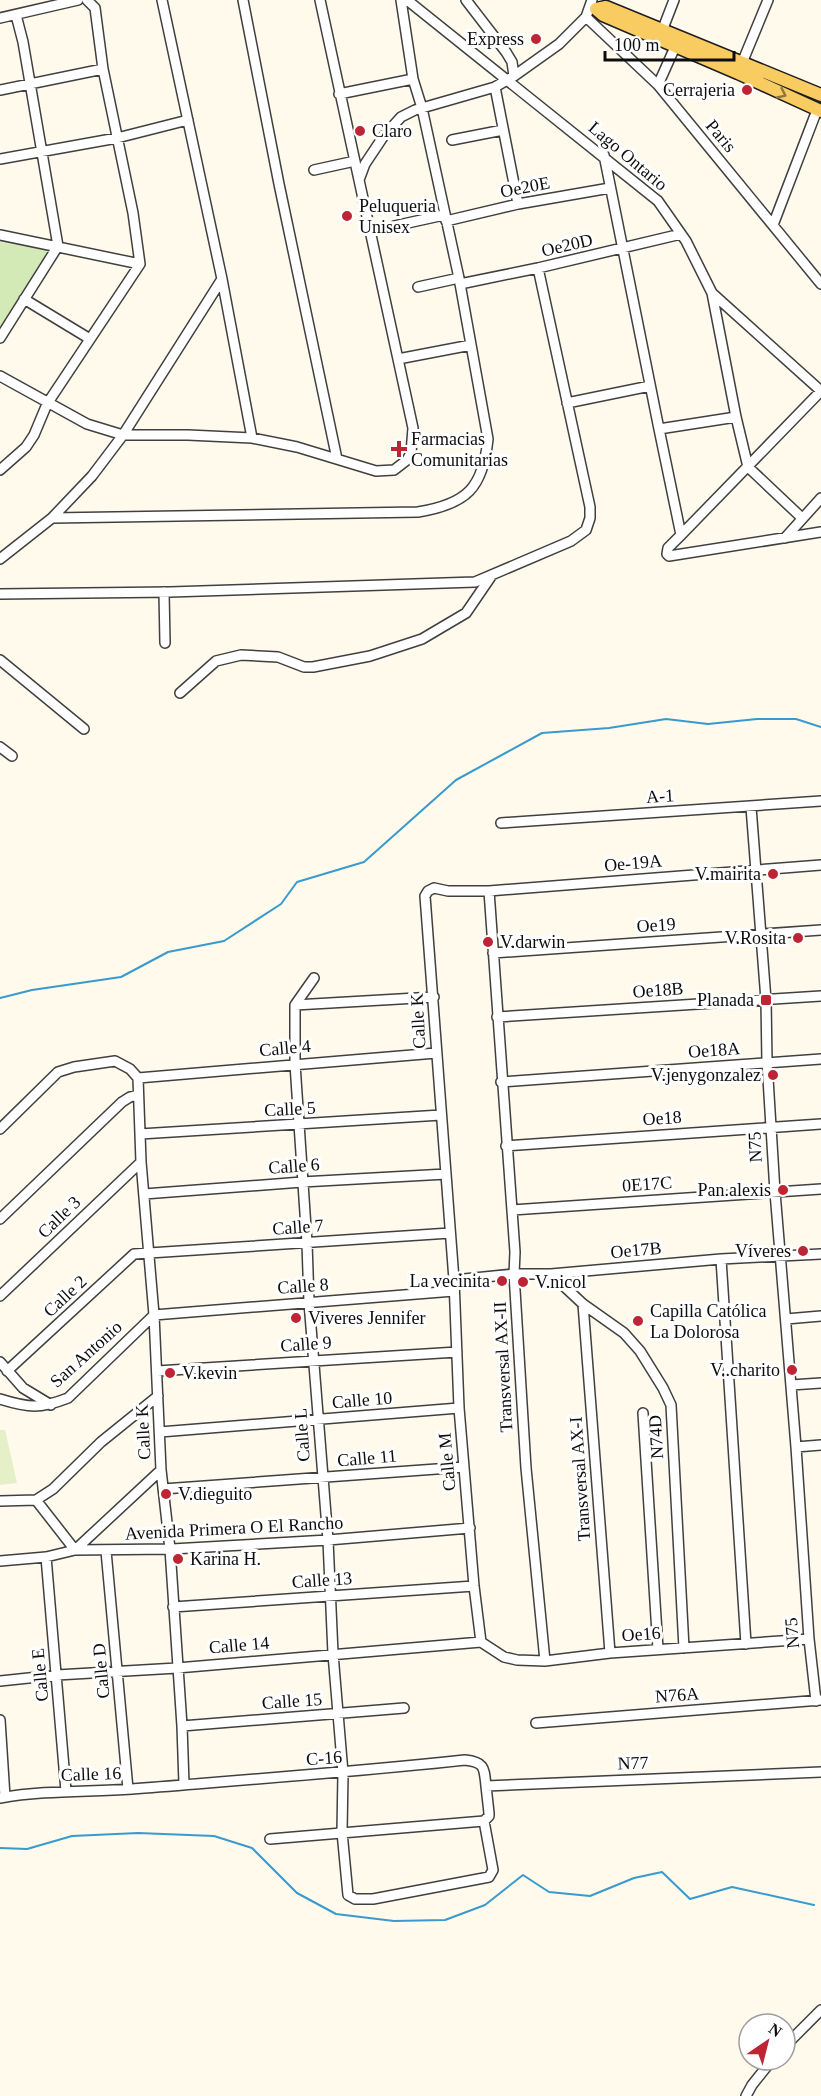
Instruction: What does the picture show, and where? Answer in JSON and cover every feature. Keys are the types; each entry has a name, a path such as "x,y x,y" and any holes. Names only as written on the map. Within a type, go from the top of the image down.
{"main road":[{"path":"590,4 606,7 821,95"},
{"path":"590,4 603,15 819,111"}],"street":[{"path":"0,18 78,0"},
{"path":"0,470 26,447 34,435 47,404 140,264 133,213 103,69 95,8 87,0"},
{"path":"162,0 222,279 252,438"},
{"path":"243,0 337,459"},
{"path":"0,376 47,404 87,424 123,435 252,438 297,447 376,471 394,470 407,460 411,453 413,428 320,0"},
{"path":"52,518 418,512 455,503 477,484 486,459 488,439 459,281 422,108 413,79 401,0"},
{"name":"Lago Ontario","path":"407,0 510,78 658,201 681,234 712,293 821,392"},
{"path":"466,0 512,62 510,78"},
{"path":"662,31 674,0"},
{"path":"742,63 768,0"},
{"path":"359,180 375,150 397,120 407,113 495,87 510,78 559,44 586,17 590,4"},
{"path":"0,338 58,246 16,15"},
{"name":"Paris","path":"586,17 658,85 821,284"},
{"path":"658,85 675,47"},
{"path":"0,90 103,69"},
{"path":"339,94 413,79"},
{"path":"495,87 518,204"},
{"path":"773,225 819,111"},
{"path":"0,159 117,138 188,120"},
{"path":"452,141 503,130"},
{"path":"604,155 681,535"},
{"path":"314,170 354,161"},
{"name":"Oe20E","path":"394,226 610,188"},
{"name":"Oe20D","path":"418,287 538,268 681,234"},
{"path":"0,235 140,264"},
{"path":"0,594 164,592 475,582 571,541 586,530 590,518 590,507 538,268"},
{"path":"0,559 52,518 92,476 123,435 222,279"},
{"path":"712,293 748,467 802,518"},
{"path":"24,299 90,339"},
{"path":"398,360 471,345"},
{"path":"567,403 650,386"},
{"path":"821,392 668,548 667,554 669,556 821,532"},
{"path":"659,429 736,417"},
{"path":"785,538 821,498"},
{"path":"180,693 216,661 232,657 271,656 304,667 313,667 370,656 422,639 466,613 492,575"},
{"path":"164,592 165,643"},
{"path":"0,660 84,729"},
{"path":"0,747 12,756"},
{"name":"A-1","path":"501,823 821,801"},
{"name":"N75","path":"751,807 766,1000 767,1062 775,1192 809,1639 819,1701"},
{"name":"Oe-19A","path":"448,891 489,891 821,865"},
{"name":"Calle K","path":"448,891 431,889 424,896 424,900 434,997 436,1053 454,1280"},
{"name":"Transversal AX-II","path":"489,891 515,1252 514,1274 526,1468 545,1661"},
{"name":"Oe19","path":"493,953 821,930"},
{"path":"295,1005 314,978"},
{"name":"Oe18B","path":"497,1017 821,996"},
{"path":"295,1005 434,997"},
{"name":"Calle L","path":"295,1005 295,1064 308,1243 309,1302 328,1540 333,1654 343,1773 342,1832 348,1895 355,1899 373,1899 489,1877 493,1870 484,1821"},
{"name":"Calle 4","path":"138,1078 436,1053"},
{"name":"Oe18A","path":"501,1082 821,1059"},
{"path":"0,1128 57,1072 115,1061 130,1069 138,1078"},
{"name":"Calle K","path":"138,1078 141,1162 154,1314 161,1470 170,1549 184,1784"},
{"path":"0,1219 122,1102 138,1095"},
{"name":"Calle 5","path":"140,1134 441,1115"},
{"name":"Oe18","path":"506,1146 821,1124"},
{"name":"Calle 3","path":"0,1296 141,1162"},
{"name":"Calle 6","path":"144,1194 446,1174"},
{"name":"0E17C","path":"512,1210 821,1189"},
{"name":"Calle 7","path":"148,1253 450,1233"},
{"name":"Calle 2","path":"7,1371 134,1254 148,1253"},
{"name":"Oe17B","path":"454,1280 721,1259 821,1254"},
{"path":"721,1259 746,1644"},
{"name":"N74D","path":"550,1274 584,1304 624,1333 640,1351 671,1405 684,1648"},
{"name":"Calle M","path":"454,1280 459,1408 481,1642"},
{"name":"Calle 8","path":"154,1314 454,1291"},
{"name":"Transversal AX-I","path":"584,1304 610,1653"},
{"name":"San Antonio","path":"2,1401 34,1408 51,1405 68,1398 154,1314"},
{"path":"786,1318 821,1316"},
{"name":"Calle 9","path":"157,1371 457,1352"},
{"path":"0,1362 23,1388 51,1405"},
{"path":"791,1385 821,1383"},
{"path":"17,1403 23,1394 23,1388"},
{"path":"0,1501 36,1500 53,1489 101,1442 158,1396"},
{"name":"Calle 10","path":"160,1432 459,1408"},
{"path":"643,1413 658,1649"},
{"path":"796,1447 821,1445"},
{"name":"Calle 11","path":"163,1489 464,1467"},
{"path":"36,1500 75,1550 161,1470"},
{"name":"Avenida Primera O El Rancho","path":"0,1561 46,1557 75,1550 170,1549 328,1540 470,1528"},
{"name":"Calle D","path":"106,1551 128,1789"},
{"name":"Calle E","path":"46,1557 66,1791"},
{"name":"Calle 13","path":"173,1607 474,1586"},
{"name":"Oe16","path":"481,1642 504,1657 545,1661 658,1649 809,1639"},
{"name":"Calle 14","path":"0,1681 481,1642"},
{"name":"N76A","path":"536,1723 819,1701"},
{"name":"Calle 15","path":"182,1726 404,1708"},
{"path":"0,1720 3,1797"},
{"name":"C-16","path":"184,1784 343,1773 465,1760 483,1766 486,1786"},
{"name":"N77","path":"486,1786 821,1772"},
{"name":"Calle 16","path":"3,1797 184,1784"},
{"path":"270,1839 484,1821 489,1816 486,1786"},
{"path":"797,2034 821,2010"},
{"path":"746,2096 762,2072"}],"green space":[{"path":"0,242 51,251 0,332"},
{"path":"0,1430 5,1430 17,1483 0,1485"}],"waterway":[{"path":"0,998 32,990 121,977 168,952 224,941 281,904 297,882 364,862 456,780 542,733 609,728 666,719 708,724 757,719 796,719 821,727"},
{"path":"0,1848 27,1849 72,1836 138,1833 214,1836 252,1848 297,1893 336,1914 394,1921 445,1920 485,1905 523,1875 549,1892 590,1896 634,1878 662,1872 690,1899 732,1887 814,1905"}],"place":[{"name":"Express","path":"536,39"},
{"name":"Cerrajeria","path":"747,90"},
{"name":"Claro","path":"360,131"},
{"name":"Peluqueria Unisex","path":"347,216"},
{"name":"Farmacias Comunitarias","path":"399,449"},
{"name":"V.mairita","path":"773,874"},
{"name":"V.Rosita","path":"798,938"},
{"name":"V.darwin","path":"488,942"},
{"name":"Planada","path":"766,1000"},
{"name":"V.jenygonzalez","path":"773,1075"},
{"name":"Pan.alexis","path":"783,1190"},
{"name":"Víveres","path":"803,1251"},
{"name":"La vecinita","path":"502,1281"},
{"name":"V.nicol","path":"523,1282"},
{"name":"Viveres Jennifer","path":"296,1318"},
{"name":"Capilla Católica La Dolorosa","path":"638,1321"},
{"name":"V..charito","path":"792,1370"},
{"name":"V.kevin","path":"170,1373"},
{"name":"V.dieguito","path":"166,1494"},
{"name":"Karina H.","path":"178,1559"}]}
